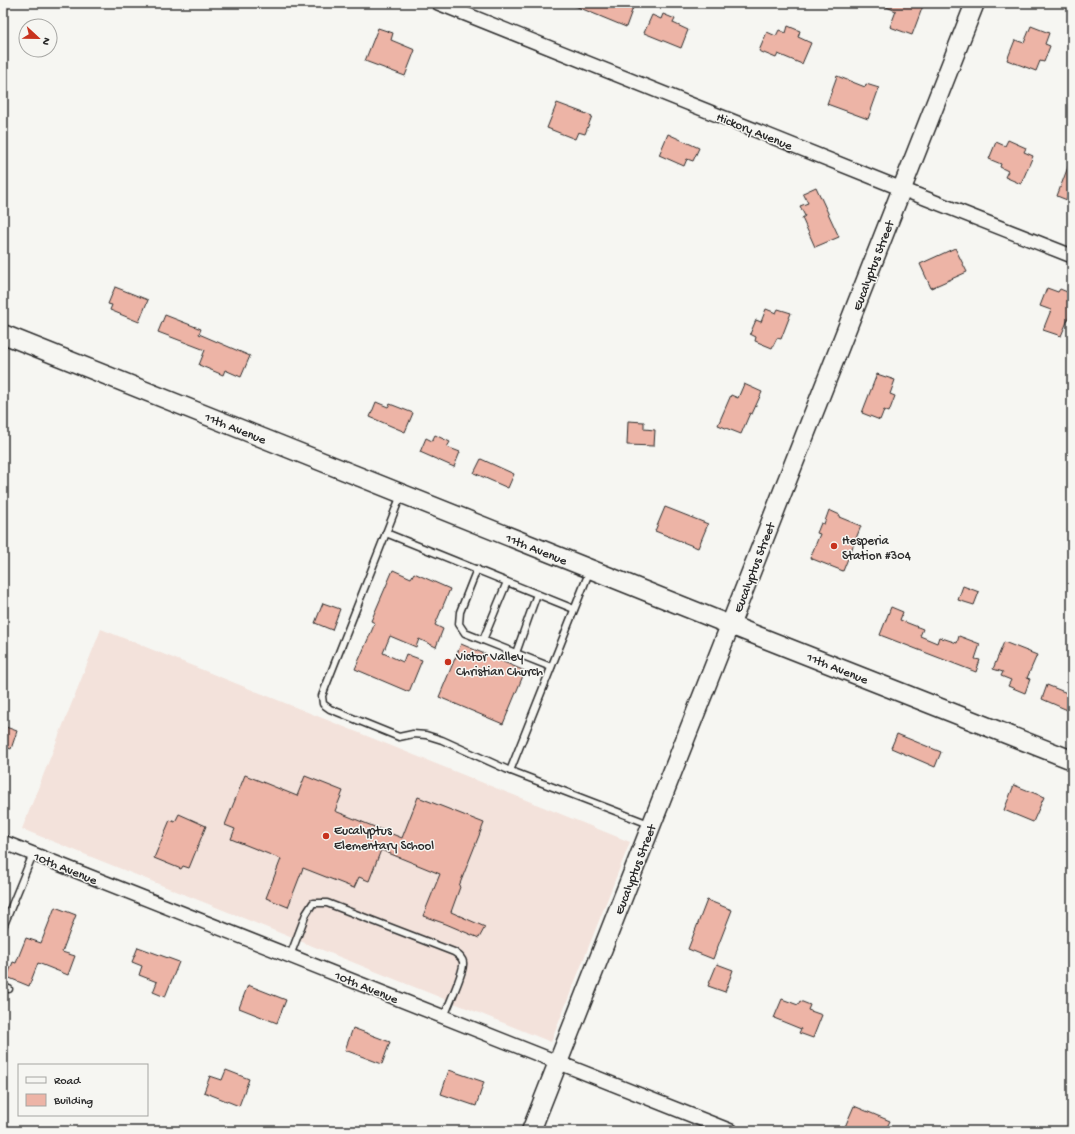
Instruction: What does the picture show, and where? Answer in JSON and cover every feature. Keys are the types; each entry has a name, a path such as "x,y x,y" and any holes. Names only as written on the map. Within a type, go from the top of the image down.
{"main road":[{"name":"Eucalyptus Street","path":"531,1131 975,3"},
{"name":"11th Avenue","path":"3,334 1072,760"}],"street":[{"name":"Hickory Avenue","path":"438,3 1072,256"},
{"name":"10th Avenue","path":"3,842 731,1131"}],"lane":[{"path":"402,493 322,696 323,704 330,709 399,736 413,734 426,735 442,740 510,771 652,824"},
{"path":"386,533 574,609"},
{"path":"477,569 460,612 459,624 465,633 551,667"},
{"path":"510,771 590,569"},
{"path":"483,640 507,582"},
{"path":"516,653 537,594"},
{"path":"3,927 33,854"},
{"path":"290,956 306,914 313,903 320,902 327,903 454,952 461,957 463,963 462,971 444,1017"}],"shaded area":[{"name":"Eucalyptus Elementary School","path":"101,629 630,842 551,1042 22,829"}],"building":[{"path":"568,3 628,3 634,5 626,27"},
{"path":"877,3 924,3 912,35 890,27 896,11"},
{"path":"663,14 675,19 673,23 688,30 681,48 644,33 652,15 661,19"},
{"path":"788,26 800,31 798,37 811,43 802,64 778,54 776,58 759,51 767,32 776,36 779,30 786,33"},
{"path":"1031,26 1049,33 1045,44 1050,46 1044,62 1040,61 1036,71 1007,60 1015,40 1024,43"},
{"path":"378,28 393,33 391,40 415,50 405,76 365,61"},
{"path":"837,76 865,87 866,84 879,88 868,119 827,104"},
{"path":"557,103 592,116 585,134 578,132 575,139 547,128"},
{"path":"668,134 699,148 693,161 687,159 684,166 659,155"},
{"path":"1008,140 1026,148 1024,152 1033,156 1021,184 1005,177 1008,171 1000,167 1001,164 989,159 996,142 1005,146"},
{"path":"1072,159 1072,202 1057,196"},
{"path":"816,187 839,237 815,247 802,218 805,216 800,206 808,203 803,193"},
{"path":"955,248 967,272 931,288 920,264"},
{"path":"115,287 148,300 139,322 110,310 112,305 108,304"},
{"path":"1047,288 1058,292 1060,289 1072,294 1072,319 1069,317 1061,336 1043,330 1051,310 1040,306"},
{"path":"766,309 776,313 778,309 791,313 781,339 777,338 772,348 755,341 756,337 750,334 756,320 761,322"},
{"path":"165,315 201,329 199,334 250,356 241,377 225,370 223,375 199,365 205,350 158,332"},
{"path":"877,374 895,380 890,394 895,396 889,412 884,410 880,420 862,413"},
{"path":"744,384 762,392 752,414 750,413 741,434 718,425 731,395 738,398"},
{"path":"376,402 388,407 390,404 413,413 405,432 370,417"},
{"path":"628,421 644,422 644,429 655,430 654,446 627,445"},
{"path":"435,435 450,442 447,447 460,452 454,467 420,452 426,438 432,441"},
{"path":"481,459 514,474 508,488 474,473"},
{"path":"665,507 708,524 698,548 655,531"},
{"name":"Hesperia Station #304","path":"829,510 840,515 839,517 861,526 843,571 810,558 820,534 817,533 821,523 824,524"},
{"path":"393,570 411,578 414,573 450,589 435,625 443,629 436,647 419,639 416,647 390,636 383,653 403,662 406,654 422,660 409,692 355,669 375,623 371,621"},
{"path":"963,586 979,592 974,605 958,600"},
{"path":"323,603 340,609 332,630 315,623"},
{"path":"891,607 903,612 900,620 923,629 920,636 937,643 939,637 957,643 959,636 980,644 975,659 980,660 976,672 880,635"},
{"path":"1004,642 1037,655 1027,678 1030,679 1025,693 1008,686 1011,680 1001,676 1003,672 993,669"},
{"path":"461,644 525,671 503,724 439,697"},
{"path":"1047,685 1072,695 1072,712 1042,699"},
{"path":"3,726 17,731 11,749 3,746"},
{"path":"897,734 941,752 935,767 891,748"},
{"path":"245,775 297,796 305,776 343,791 335,811 402,838 418,797 484,823 459,886 460,887 451,912 485,927 479,938 423,916 440,874 381,850 369,881 359,877 354,888 303,868 288,907 266,898 281,859 231,839 235,829 225,825"},
{"path":"1014,785 1044,797 1033,822 1004,810"},
{"path":"179,814 206,826 189,868 183,866 181,869 154,858 170,820 175,822"},
{"path":"707,900 732,910 713,959 688,949"},
{"path":"55,907 76,915 62,952 75,956 68,975 38,963 29,986 7,977 13,962 16,963 26,938 41,943"},
{"path":"138,947 179,962 165,997 153,992 157,982 139,975 142,966 132,962"},
{"path":"717,964 733,970 725,992 708,986"},
{"path":"248,985 286,1000 277,1023 239,1008"},
{"path":"782,999 798,1005 800,1001 810,1005 808,1010 822,1015 813,1038 799,1033 801,1029 774,1018"},
{"path":"353,1028 390,1042 382,1064 345,1050"},
{"path":"226,1070 249,1079 239,1106 204,1092 210,1076 222,1080"},
{"path":"449,1070 484,1082 476,1106 441,1094"},
{"path":"854,1106 890,1121 885,1131 849,1131 844,1129"}],"place":[{"name":"Hesperia Station #304","path":"834,546"},
{"name":"Victor Valley Christian Church","path":"448,662"},
{"name":"Eucalyptus Elementary School","path":"326,836"}]}
